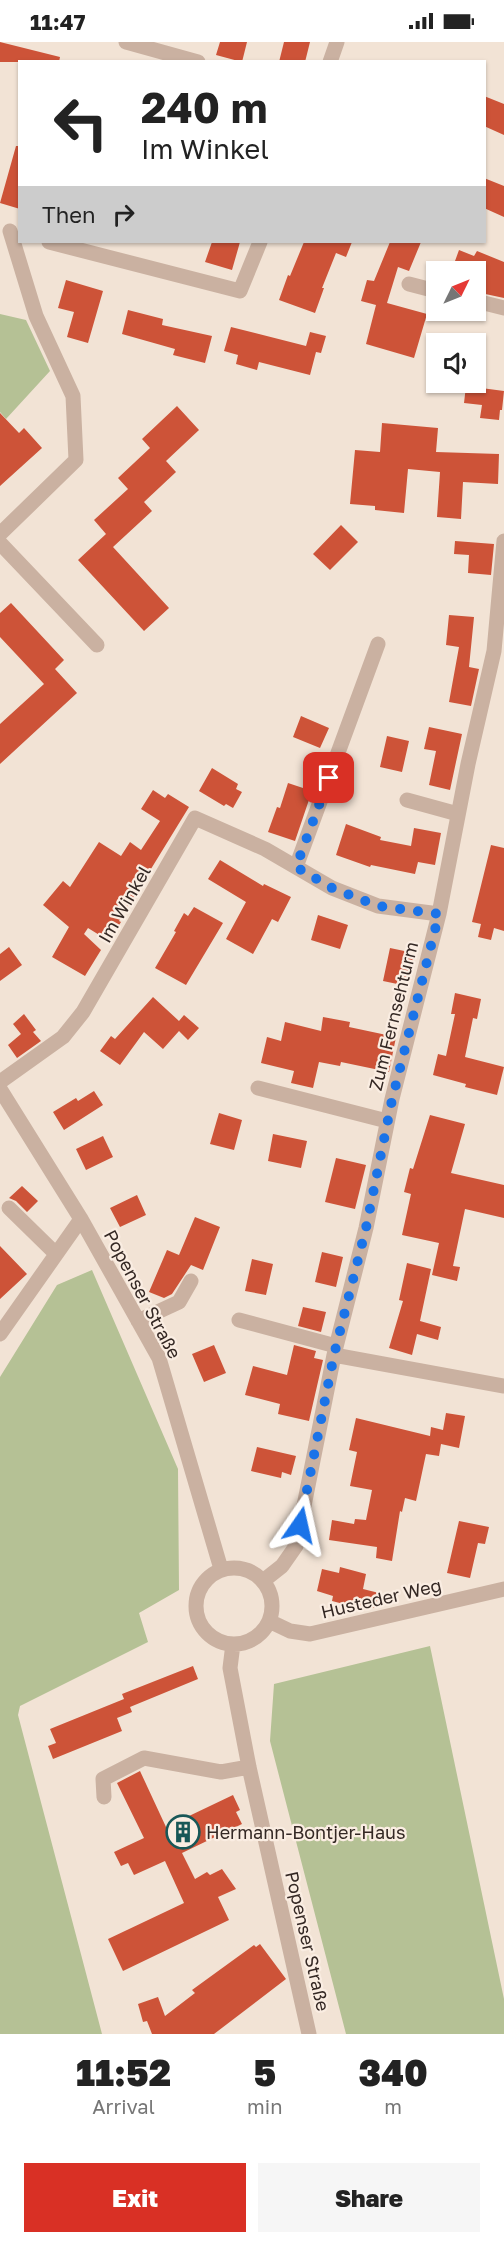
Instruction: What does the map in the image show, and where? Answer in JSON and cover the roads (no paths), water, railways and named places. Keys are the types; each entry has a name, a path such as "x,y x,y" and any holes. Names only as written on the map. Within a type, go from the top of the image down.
{"street":[{"path":"126,42 191,60"},
{"path":"331,60 337,42"},
{"path":"0,534 76,460 74,396 36,316 10,231"},
{"path":"53,243 240,291 260,243"},
{"path":"410,284 426,288"},
{"path":"486,304 504,308"},
{"name":"Zum Fernsehturm","path":"263,1581 282,1566 296,1546 335,1351 366,1228 387,1121 439,914 458,814 499,651 504,541"},
{"path":"0,543 97,645"},
{"path":"296,867 378,644"},
{"path":"407,800 458,814"},
{"name":"Im Winkel","path":"0,1082 63,1037 83,1012 195,818 265,849 332,888 378,906 439,914"},
{"name":"Zum Fernsehturm","path":"258,1088 387,1121"},
{"name":"Popenser Straße","path":"0,1089 81,1219 159,1358 221,1569"},
{"path":"9,1208 56,1254"},
{"path":"0,1334 81,1219"},
{"path":"138,1321 179,1302 191,1281"},
{"path":"239,1320 335,1351 504,1386"},
{"path":"232,1567 254,1573 263,1581 272,1600 269,1621 254,1638 233,1644 220,1641 200,1624 196,1612 196,1598 201,1586 209,1576 221,1569 232,1567"},
{"name":"Husteder Weg","path":"269,1621 290,1631 310,1634 504,1589"},
{"name":"Popenser Straße","path":"233,1644 230,1668 249,1767 309,2034"},
{"path":"104,1797 104,1779 144,1758 221,1772 249,1767"}],"place":[{"name":"Hermann-Bontjer-Haus","path":"183,1832"}]}
